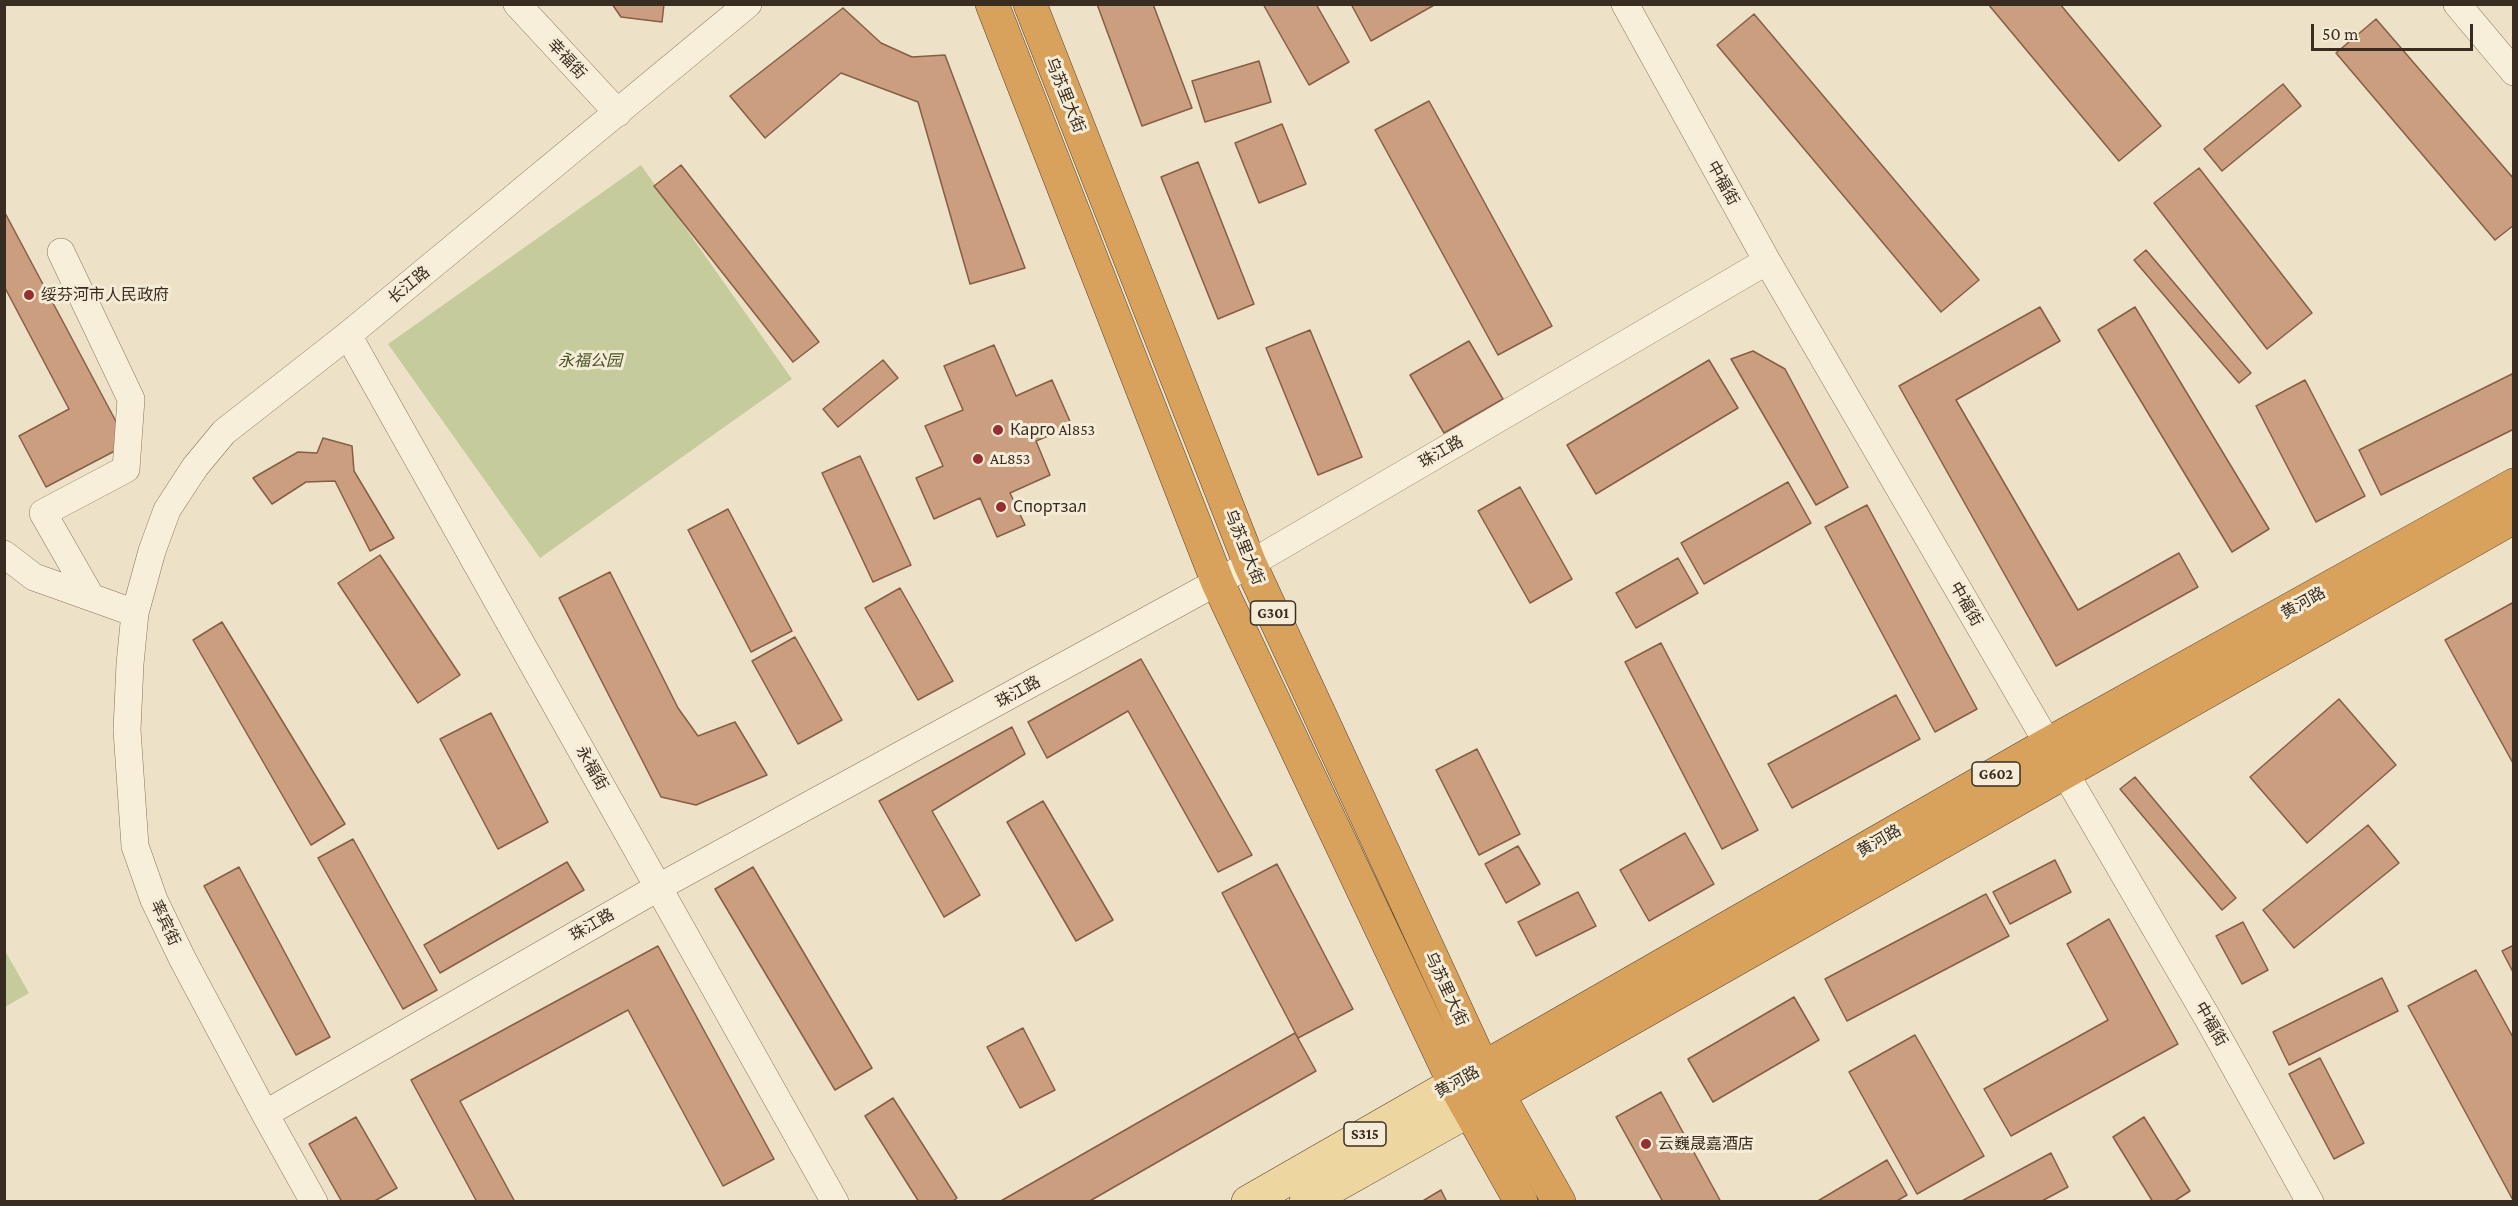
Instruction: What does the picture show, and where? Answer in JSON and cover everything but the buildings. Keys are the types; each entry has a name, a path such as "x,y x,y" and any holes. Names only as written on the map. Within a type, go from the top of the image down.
{"highway":[{"name":"乌苏里大街","path":"992,4 1218,583 1476,1089 1559,1202"},
{"name":"乌苏里大街","path":"1030,4 1250,564 1476,1089 1521,1202"},
{"name":"黄河路","path":"1476,1089 2048,744 2514,485"},
{"name":"黄河路","path":"1476,1089 1869,881 2514,517"}],"main road":[{"name":"黄河路","path":"1248,1202 1476,1089"},
{"name":"黄河路","path":"1306,1202 1476,1089"}],"street":[{"name":"幸福街","path":"517,4 618,113"},
{"name":"长江路","path":"135,613 152,550 167,510 195,467 224,432 348,335 748,4"},
{"name":"中福街","path":"1625,4 1767,261 2207,1017 2310,1202"},
{"path":"2457,4 2514,72"},
{"path":"62,252 132,399 126,469 44,513 91,597"},
{"name":"珠江路","path":"265,1114 658,887 1218,583 1767,261"},
{"name":"永福街","path":"348,335 835,1202"},
{"path":"4,554 34,577 135,613"},
{"name":"率宾街","path":"135,613 127,730 135,846 154,900 182,958 314,1202"}],"green space":[{"name":"永福公园","path":"641,165 792,379 540,558 388,344"},
{"path":"4,949 29,993 5,1007 4,1007"}],"place":[{"name":"绥芬河市人民政府","path":"29,295"},
{"name":"Карго Al853","path":"998,430"},
{"name":"AL853","path":"978,459"},
{"name":"Спортзал","path":"1001,507"},
{"name":"云巍晟嘉酒店","path":"1646,1144"}]}
